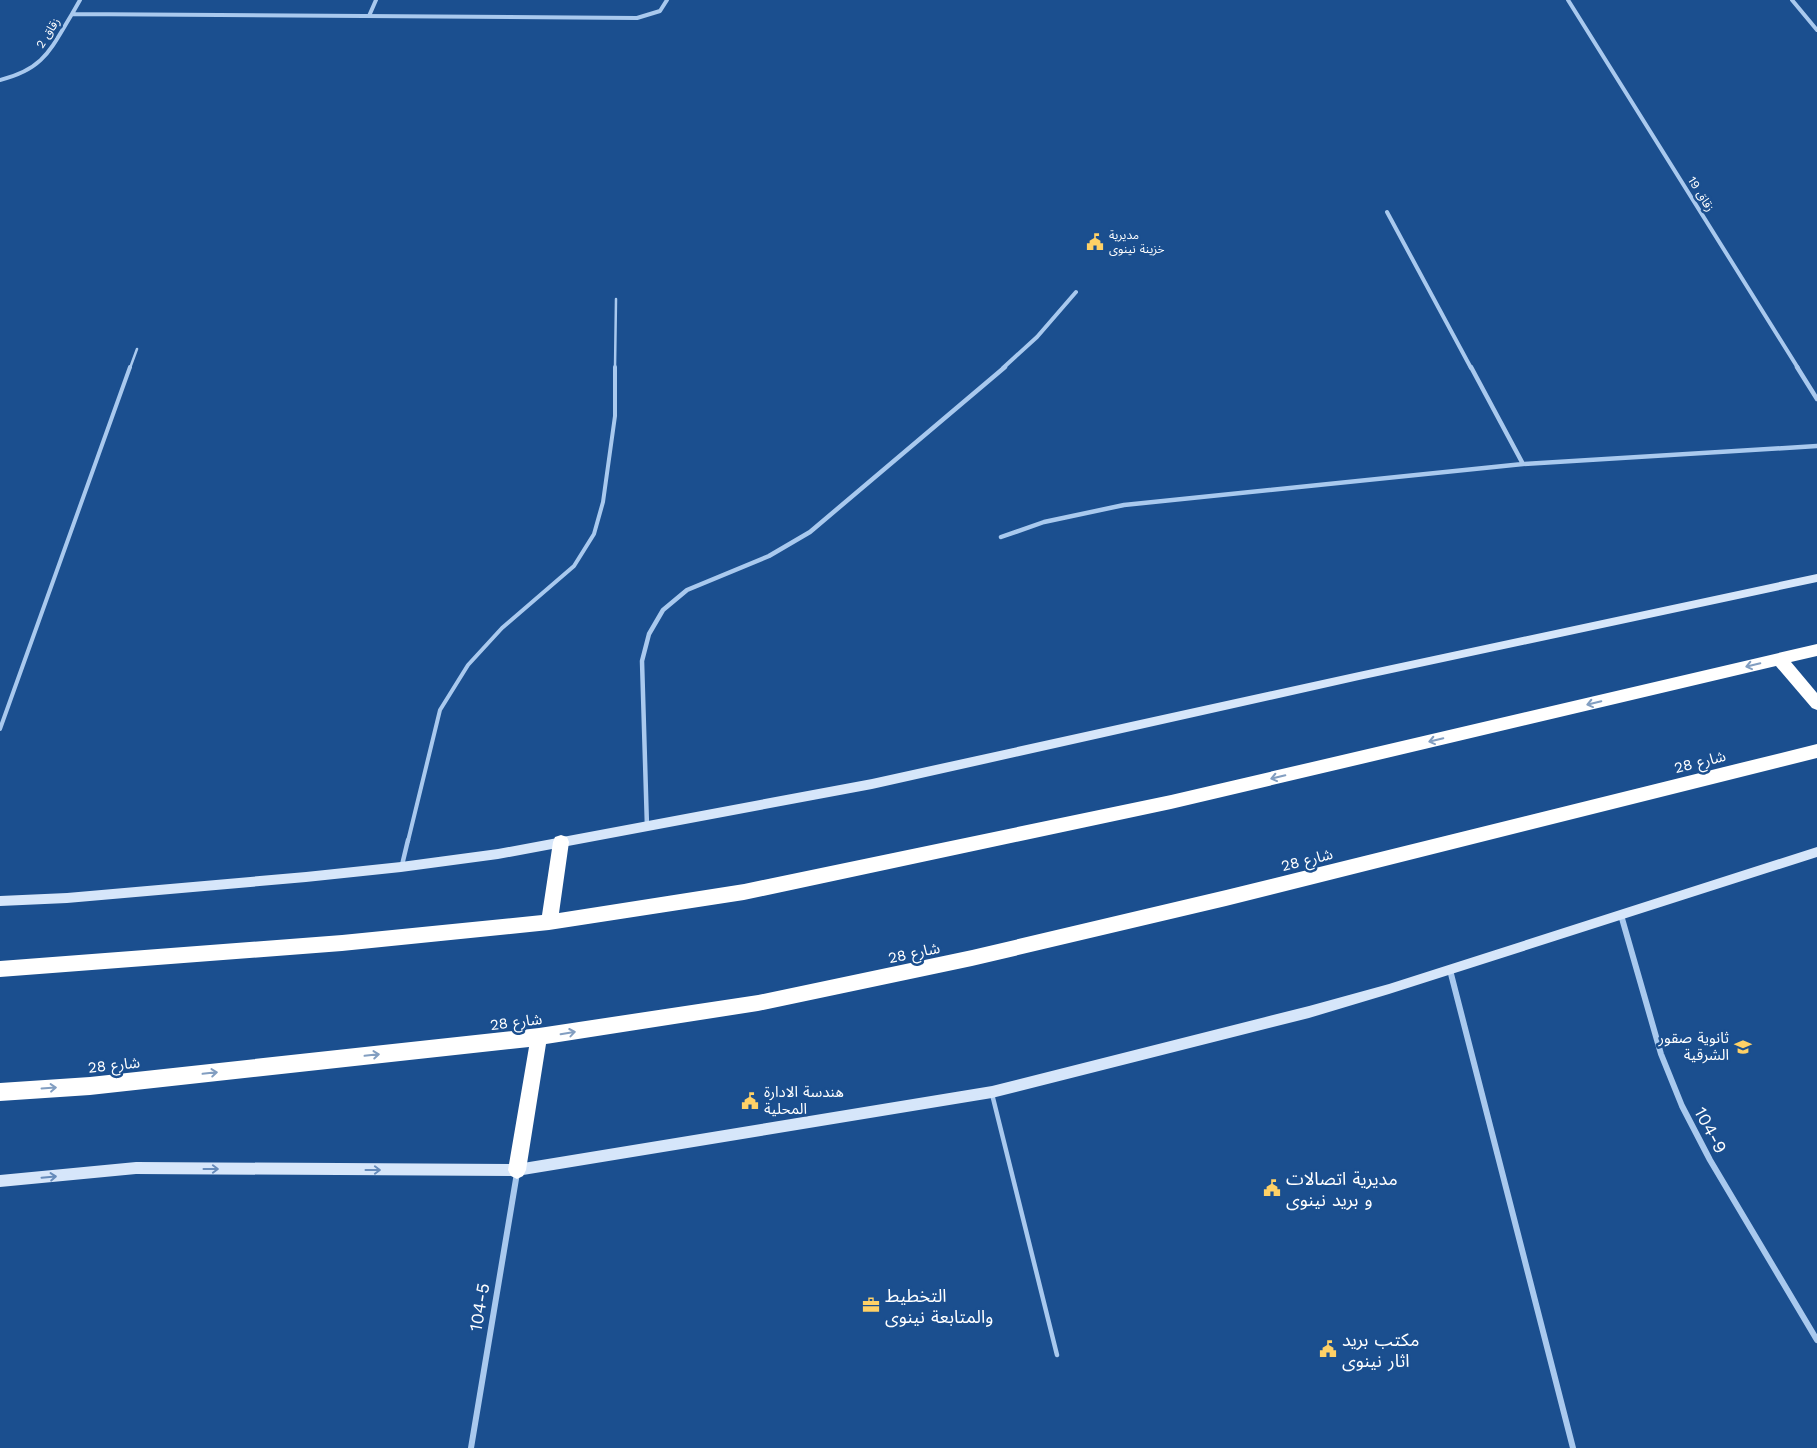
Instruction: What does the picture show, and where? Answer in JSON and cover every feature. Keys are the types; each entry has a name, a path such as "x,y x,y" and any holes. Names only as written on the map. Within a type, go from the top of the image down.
{"highway":[{"path":"0,969 342,943 549,922 744,892 1171,802 1817,650"},
{"path":"1779,659 1817,704"},
{"name":"شارع 28","path":"0,1092 100,1084 539,1038 758,1003 972,958 1226,898 1817,751"},
{"path":"549,922 561,842"},
{"path":"517,1170 539,1038"}],"main road":[{"path":"0,901 86,896 401,868 647,827 872,784 1340,680 1817,578"},
{"path":"0,1181 136,1168 517,1170 992,1092 1309,1012 1450,970 1817,852"}],"street":[{"path":"72,14 80,0"},
{"path":"369,16 376,0"},
{"name":"زقاق 2","path":"0,80 24,75 41,63 72,14 637,18 658,14 667,4 667,0"},
{"name":"زقاق 19","path":"1568,0 1817,399"},
{"path":"1792,0 1817,30"},
{"path":"1387,212 1523,464"},
{"path":"647,827 642,661 644,643 651,626 662,610 694,586 768,557 811,532 1023,351 1076,292"},
{"path":"1001,537 1044,522 1124,505 1523,464 1817,446"},
{"name":"104-9","path":"1621,914 1661,1054 1682,1106 1710,1160 1817,1340"},
{"path":"1450,970 1573,1448"},
{"name":"104-5","path":"471,1448 517,1170"}],"lane":[{"path":"401,868 440,710 468,665 502,628 574,566 594,534 602,502 615,416 616,299"},
{"path":"0,729 137,349"},
{"path":"992,1092 1057,1355"}],"place":[{"name":"مديرية خزينة نينوى","path":"1095,242"},
{"name":"ثانوية صقور الشرقية","path":"1743,1047"},
{"name":"هندسة الادارة المحلية","path":"750,1101"},
{"name":"مديرية اتصالات و بريد نينوى","path":"1272,1188"},
{"name":"التخطيط والمتابعة نينوى","path":"871,1305"},
{"name":"مكتب بريد اثار نينوى","path":"1328,1349"}]}
